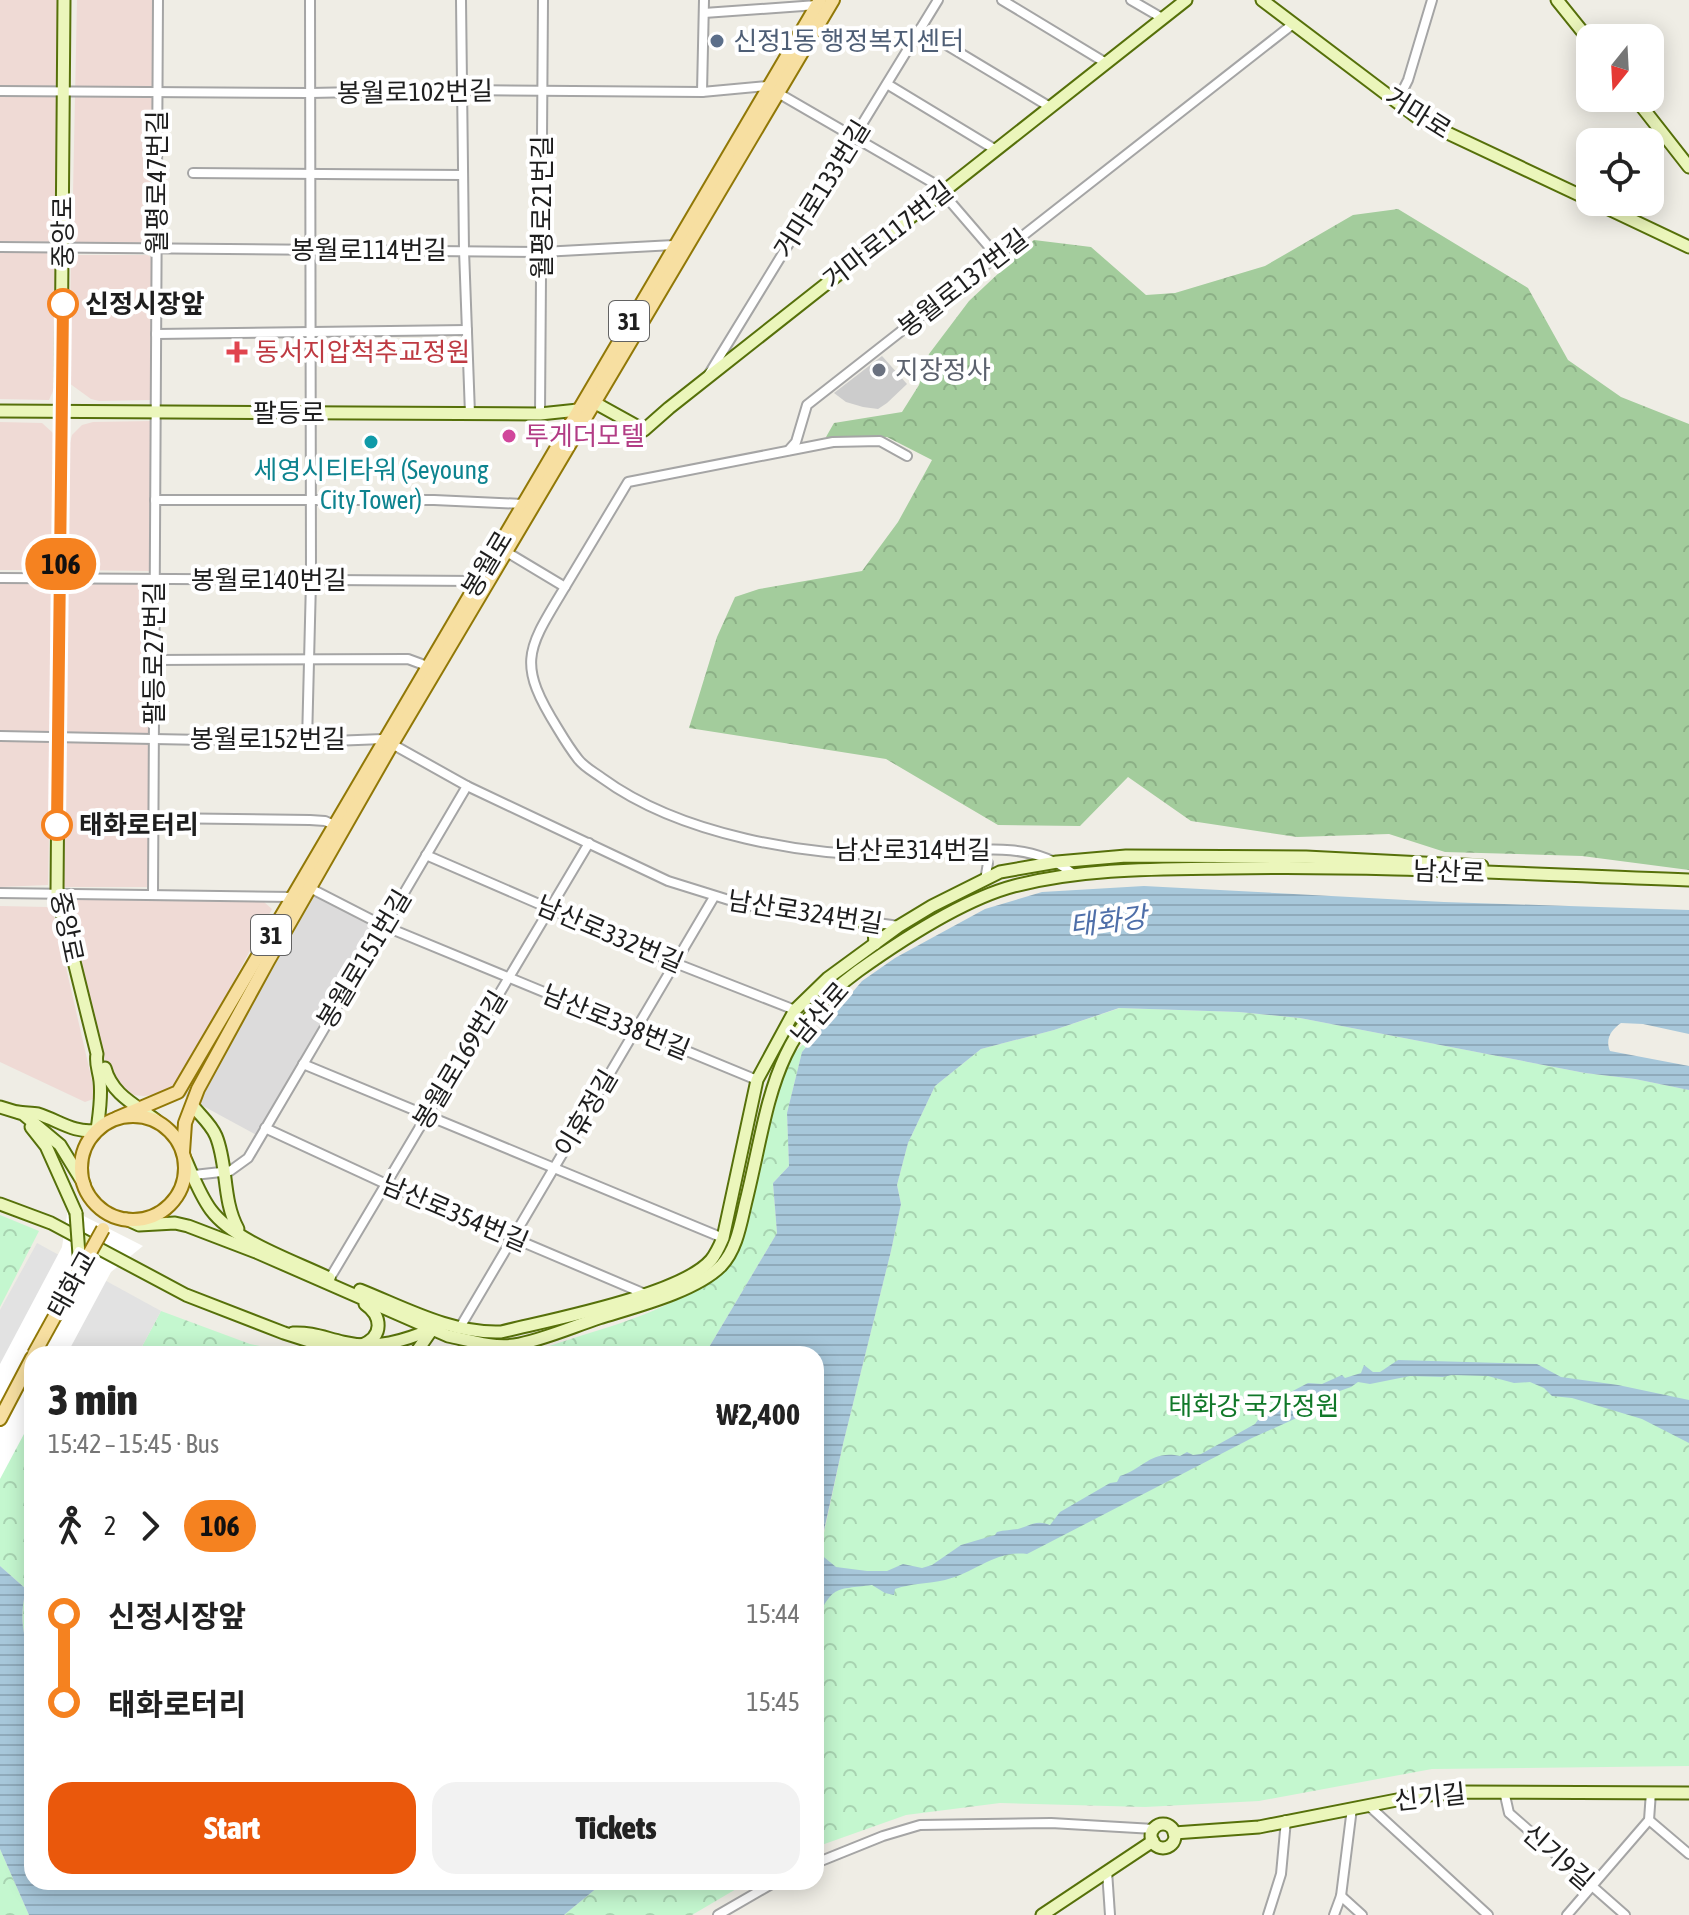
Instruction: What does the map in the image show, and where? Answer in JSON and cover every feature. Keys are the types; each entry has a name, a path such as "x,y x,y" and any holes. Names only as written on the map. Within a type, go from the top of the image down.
{"main road":[{"name":"중앙로","path":"64,0 57,893 97,1054 95,1059 101,1102 97,1130"},
{"path":"773,90 833,0"},
{"name":"거마로117번길","path":"590,400 644,430 1186,0"},
{"name":"거마로","path":"1262,0 1422,121 1576,193"},
{"path":"1557,0 1576,24"},
{"name":"봉월로","path":"387,742 477,581 502,549 523,504 578,410 590,400 674,245 773,90 818,2"},
{"path":"1646,112 1689,167"},
{"path":"183,1153 185,1124 192,1105 305,886 755,120"},
{"name":"거마로","path":"1624,216 1689,247"},
{"name":"팔등로","path":"0,411 540,414 578,410"},
{"name":"남산로","path":"189,1175 211,1211 259,1244 430,1324 479,1333 501,1332 645,1294 694,1273 712,1260 723,1238 757,1080 795,1010 828,978 899,926 1000,872 1057,862 1126,856 1306,857 1689,877"},
{"name":"남산로","path":"126,1219 139,1225 175,1223 188,1226 351,1294 481,1343 513,1345 678,1292 721,1266 736,1243 772,1086 782,1059 808,1018 829,994 858,972 948,915 1010,887 1072,873 1328,866 1689,877"},
{"name":"31","path":"138,1107 178,1092 293,897 305,886"},
{"path":"862,922 874,931 875,944"},
{"path":"6,1107 60,1145 96,1205 110,1215 126,1219 150,1217 162,1211 180,1191 189,1175 183,1153 173,1134 119,1094 108,1081 103,1059 97,1054"},
{"path":"192,1105 214,1131 221,1149 230,1216 240,1233"},
{"path":"6,1107 38,1114 69,1128 97,1130"},
{"path":"6,1107 46,1146 76,1213 80,1269"},
{"path":"84,1184 82,1156 88,1140 97,1130 138,1107"},
{"path":"117,1118 132,1115 157,1121"},
{"path":"0,1204 51,1223 186,1295 284,1333 311,1333 345,1346"},
{"name":"태화교","path":"38,1346 110,1215"},
{"path":"351,1294 375,1311 378,1318 374,1338 361,1346"},
{"path":"419,1346 430,1324"},
{"name":"남산로","path":"381,1346 430,1324"},
{"name":"태화교","path":"0,1419 24,1373"},
{"name":"신기길","path":"1174,1833 1227,1831 1417,1796 1504,1791 1689,1793"},
{"path":"1042,1915 1107,1871 1165,1824 1174,1833 1174,1841 1167,1847 1160,1847 1153,1835"}],"street":[{"name":"월평로47번길","path":"156,412 158,0"},
{"path":"307,742 311,581 310,0"},
{"path":"461,0 464,250 470,414"},
{"name":"월평로21번길","path":"540,414 543,0"},
{"path":"702,92 704,0"},
{"name":"거마로133번길","path":"706,378 938,0"},
{"path":"1002,0 1106,63"},
{"path":"1131,0 1162,18"},
{"path":"1397,102 1408,80 1432,0"},
{"path":"704,13 818,2"},
{"name":"봉월로137번길","path":"789,450 796,442 807,405 1293,24"},
{"path":"920,29 1050,107"},
{"path":"887,84 996,150"},
{"name":"봉월로102번길","path":"0,91 310,93 773,90"},
{"path":"773,90 944,191 997,256"},
{"path":"193,173 463,175"},
{"name":"봉월로114번길","path":"0,247 542,252 674,245"},
{"path":"156,334 467,330"},
{"name":"팔등로27번길","path":"153,894 156,412"},
{"path":"502,549 565,587 628,482 833,442 880,441 907,456"},
{"path":"155,500 434,500 523,504"},
{"name":"봉월로140번길","path":"0,578 477,581"},
{"name":"남산로314번길","path":"565,587 533,643 533,681 543,705 580,761 623,793 672,815 779,845 831,852 902,855 977,849 1016,850 1057,862 1072,873"},
{"path":"154,660 408,659 427,666"},
{"name":"봉월로152번길","path":"0,736 387,742"},
{"path":"387,742 467,786"},
{"name":"남산로324번길","path":"467,786 668,881 714,897 745,905 899,926"},
{"name":"봉월로151번길","path":"223,1172 241,1165 248,1158 467,786"},
{"path":"153,818 310,820 339,827"},
{"name":"봉월로169번길","path":"330,1278 550,908 585,840"},
{"path":"977,849 988,863 985,880"},
{"name":"남산로332번길","path":"426,855 675,963 795,1010"},
{"name":"남산로338번길","path":"305,886 384,926 757,1080"},
{"path":"0,893 293,897"},
{"name":"이휴정길","path":"455,1327 512,1238 714,897"},
{"path":"303,1064 723,1238"},
{"name":"남산로354번길","path":"265,1128 386,1184 645,1294"},
{"path":"189,1175 223,1172"},
{"name":"신기9길","path":"1504,1791 1509,1813 1625,1915"},
{"path":"1567,1915 1649,1820 1651,1792"},
{"path":"1368,1805 1488,1915"},
{"path":"1334,1915 1341,1896 1352,1808"},
{"path":"1268,1915 1281,1874 1286,1820"},
{"path":"1649,1820 1689,1854"},
{"path":"824,1860 920,1825 1051,1823 1153,1835"},
{"path":"1107,1871 1110,1915"},
{"path":"718,1915 761,1890"},
{"path":"1341,1896 1362,1915"}],"shaded area":[{"path":"0,0 59,0 58,242 0,241"},
{"path":"77,0 155,0 153,243 72,242"},
{"path":"0,252 58,253 53,391 49,400 0,399"},
{"path":"71,255 147,255 153,258 151,400 99,401 91,399 69,383"},
{"name":"지장정사","path":"882,356 907,384 887,403 878,409 863,407 846,402 834,393"},
{"path":"151,421 149,571 67,570 68,450 72,435 82,425 93,422"},
{"path":"0,422 42,423 53,433 52,565 46,570 0,570"},
{"path":"49,581 54,584 48,885 0,887 0,582"},
{"path":"67,583 149,583 148,887 64,887"},
{"path":"301,883 384,926 260,1137 181,1094"},
{"path":"64,897 264,902 272,909 177,1088 164,1094 144,1096 131,1095 120,1087 106,1063"},
{"path":"0,906 47,907 53,911 96,1098 85,1102 0,1062"},
{"path":"37,1243 161,1311 142,1346 24,1346 24,1367 0,1405 0,1310"}],"green space":[{"path":"1398,209 1528,288 1568,360 1621,397 1689,424 1689,870 1582,856 1445,852 1389,834 1297,837 1191,821 1128,777 1080,826 998,825 886,759 689,728 717,637 735,597 759,589 862,571 898,522 932,460 887,437 826,437 834,423 902,412 919,385 929,354 969,301 1034,240 1091,247 1146,295 1175,293 1265,266 1353,215"},
{"name":"태화강 국가정원","path":"1120,1008 1239,1012 1300,1018 1689,1090 1689,1766 1432,1769 1259,1801 1145,1807 1000,1803 906,1815 824,1844 824,1533 891,1251 901,1204 897,1185 908,1143 935,1086 981,1049 1054,1030"},
{"path":"818,1030 802,1052 787,1113 789,1166 773,1183 777,1233 710,1346 551,1346 671,1302 697,1287 716,1270 736,1243 789,1058"},
{"path":"0,1215 39,1231 0,1307"},
{"path":"161,1311 260,1346 142,1346"},
{"path":"24,1400 24,1587 0,1566 0,1405"},
{"path":"0,1849 29,1915 0,1915"},
{"path":"594,1890 734,1890 692,1915 564,1915"}],"water":[{"name":"태화강","path":"1144,886 1444,902 1689,910 1689,1034 1643,1024 1621,1023 1612,1032 1608,1043 1610,1051 1689,1066 1689,1090 1300,1018 1239,1012 1119,1008 1054,1030 981,1049 935,1086 908,1143 897,1185 901,1204 891,1251 824,1530 824,1346 710,1346 777,1233 773,1183 789,1166 787,1113 802,1052 862,981 895,958 985,909 1042,892"},
{"path":"1398,1360 1537,1364 1561,1377 1689,1400 1689,1443 1642,1419 1572,1398 1552,1396 1544,1388 1530,1382 1514,1383 1488,1376 1452,1375 1410,1376 1370,1384 1358,1382 1334,1393 1310,1412 1252,1438 1027,1554 1005,1555 956,1577 895,1589 894,1595 872,1585 837,1591 824,1605 824,1557 836,1567 867,1571 887,1571 903,1564 922,1568 932,1565 961,1545 997,1532 1037,1523 1050,1525 1060,1512 1154,1458 1180,1456 1187,1452 1201,1454 1255,1424 1265,1410 1271,1409 1285,1395 1308,1383 1322,1384 1342,1375 1345,1378 1361,1373 1364,1365 1373,1372 1380,1372"},
{"path":"0,1566 24,1587 24,1890 594,1890 564,1915 29,1915 0,1849"}],"pier":[{"path":"68,1208 143,1246 111,1272 71,1346 24,1346 24,1434 0,1479 0,1364 62,1247"}],"bus line":[{"name":"106","path":"57,825 63,304"}],"place":[{"name":"신정1동 행정복지센터","path":"717,41"},
{"name":"신정시장앞","path":"63,304"},
{"name":"동서지압척추교정원","path":"237,352"},
{"name":"지장정사","path":"879,370"},
{"name":"투게더모텔","path":"509,436"},
{"name":"세영시티타워 (Seyoung City Tower)","path":"371,442"},
{"name":"태화로터리","path":"57,825"}]}
